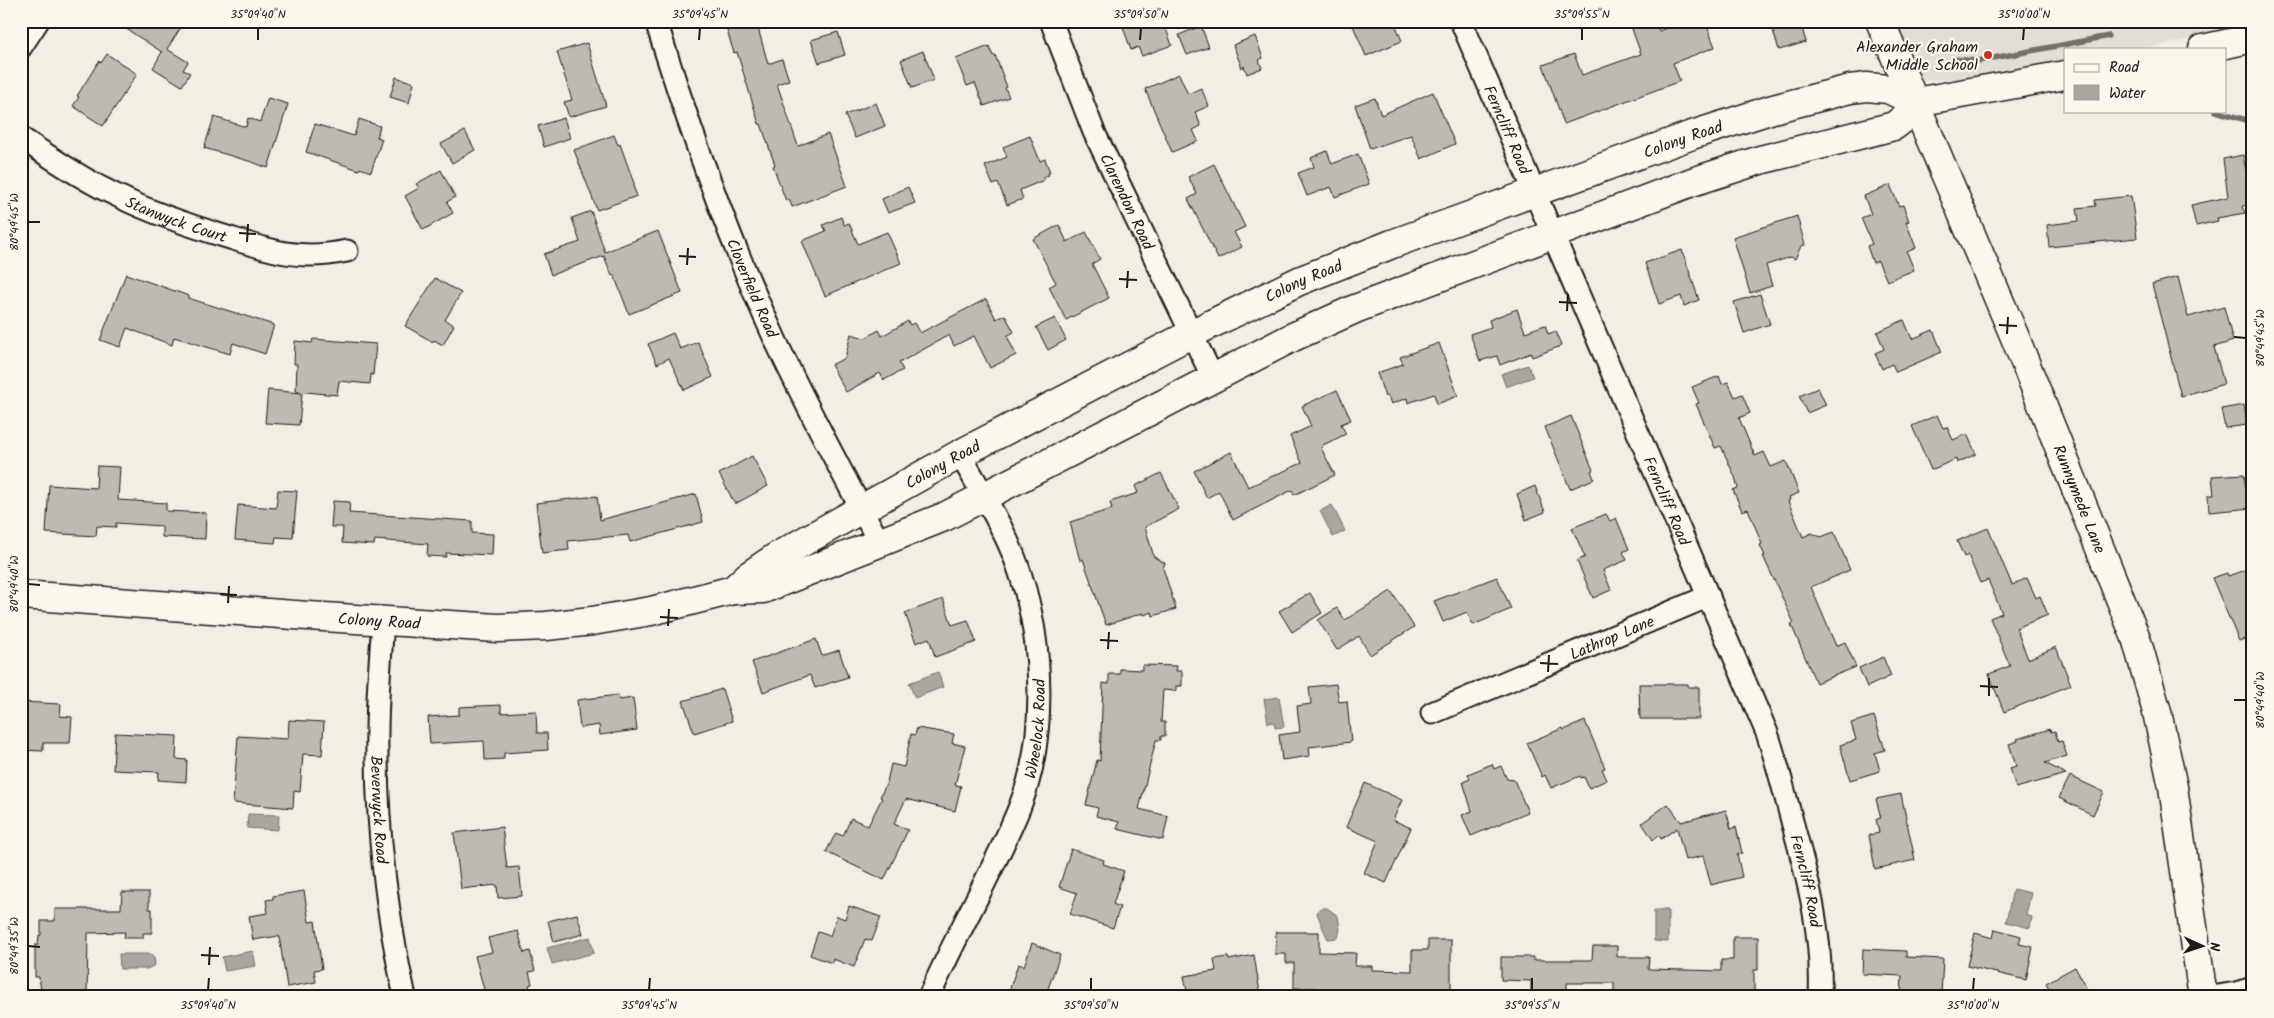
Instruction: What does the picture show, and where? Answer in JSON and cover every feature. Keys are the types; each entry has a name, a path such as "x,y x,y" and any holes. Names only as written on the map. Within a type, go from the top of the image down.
{"street":[{"path":"21,47 38,21"},
{"name":"Cloverfield Road","path":"656,21 696,143 740,258 794,380 879,542"},
{"name":"Clarendon Road","path":"1051,21 1094,132 1213,378"},
{"name":"Ferncliff Road","path":"1461,21 1761,716 1779,769 1816,918 1820,997"},
{"name":"Runnymede Lane","path":"1880,21 2014,335 2138,643 2157,712 2173,788 2203,997"},
{"path":"2208,48 2253,38"},
{"path":"1916,102 2064,76"},
{"name":"Colony Road","path":"21,595 475,627 564,625 651,611 733,590 756,591 771,587 944,517 1335,317 1692,182 1747,164 1894,126 1912,112 1916,102 1888,89 1867,87 1850,89 1773,109 1692,134 1354,258 1299,281 1191,334 960,454 776,557 748,576 733,590"},
{"name":"Stanwyck Court","path":"21,138 74,173 120,198 192,226 289,254 317,256 347,250"},
{"name":"Wheelock Road","path":"929,997 1012,824 1027,781 1036,731 1038,675 1033,622 1021,575 1011,550 960,454"},
{"name":"Lathrop Lane","path":"1432,713 1709,596"},
{"name":"Beverwyck Road","path":"383,621 376,750 380,828 387,902 405,997"},
{"path":"2212,997 2253,988"}],"shaded area":[{"name":"Alexander Graham Middle School","path":"1896,21 2253,21 2253,27 2147,48 2064,48 2064,62 1970,77 1922,81"}],"water":[{"path":"1528,365 1533,377 1506,387 1501,374"},
{"path":"1332,505 1345,531 1333,537 1320,511"},
{"path":"938,672 943,687 915,698 909,683"},
{"path":"1279,697 1284,727 1275,728 1274,722 1268,723 1264,699"},
{"path":"248,814 279,815 278,830 247,828"},
{"path":"2013,889 2031,893 2026,915 2032,917 2030,928 2006,922"},
{"path":"1327,908 1338,916 1340,929 1338,938 1328,939 1327,937 1317,913 1319,909"},
{"path":"1654,910 1668,910 1668,942 1654,941"},
{"path":"590,937 594,953 552,964 547,948"},
{"path":"253,951 256,966 225,971 222,957"},
{"path":"119,954 151,954 154,957 155,965 147,969 120,969"}],"building":[{"path":"114,21 185,21 167,49 188,62 183,70 190,73 182,86 153,68 162,52"},
{"path":"724,21 756,21 768,64 782,59 789,80 777,84 798,146 828,134 847,186 792,207 789,199 786,201 773,166 775,165 761,124 759,124 737,52 734,53"},
{"path":"1121,21 1163,21 1172,45 1142,56 1138,47 1131,50"},
{"path":"1351,21 1394,21 1402,41 1366,56"},
{"path":"1644,21 1655,21 1659,31 1683,21 1705,21 1715,47 1673,63 1680,81 1564,124 1543,65 1574,54 1582,75 1641,54 1631,26"},
{"path":"1770,21 1800,21 1806,42 1779,50"},
{"path":"1201,26 1209,47 1187,55 1179,35"},
{"path":"838,32 845,55 819,63 811,40"},
{"path":"1255,36 1263,58 1259,60 1262,68 1247,74 1244,66 1242,68 1233,45"},
{"path":"587,43 606,106 569,117 564,102 572,100 557,52"},
{"path":"989,46 993,56 995,55 1009,97 984,106 975,83 967,86 956,59"},
{"path":"923,51 934,80 912,88 901,60"},
{"path":"107,54 137,74 103,126 73,106 79,97 77,96 99,61 101,63"},
{"path":"1179,74 1188,94 1201,88 1209,106 1195,112 1201,126 1193,130 1198,141 1172,152 1145,89"},
{"path":"396,77 414,83 409,103 390,97"},
{"path":"1433,92 1455,144 1421,159 1411,135 1370,149 1355,105 1375,98 1381,115"},
{"path":"268,98 288,104 268,168 204,148 214,117 246,127 248,118 260,122"},
{"path":"876,103 885,126 855,138 845,115"},
{"path":"564,118 570,138 544,147 538,126"},
{"path":"359,119 380,126 377,137 382,139 371,172 360,168 359,170 306,152 315,124 354,136"},
{"path":"465,131 475,150 452,163 441,144"},
{"path":"614,135 618,145 620,144 637,196 597,210 574,150"},
{"path":"1030,136 1040,161 1045,159 1050,172 1048,173 1049,175 1043,177 1044,180 1020,190 1023,199 1007,205 998,183 993,185 985,166 1007,157 1003,147"},
{"path":"1327,151 1332,164 1358,154 1369,184 1335,197 1331,187 1307,196 1298,173 1314,167 1311,158"},
{"path":"2243,155 2246,171 2253,169 2253,204 2243,206 2245,213 2217,218 2218,221 2196,226 2191,205 2228,197 2223,159"},
{"path":"1214,164 1245,227 1234,232 1242,247 1218,259 1188,199 1197,194 1188,177"},
{"path":"441,170 455,197 447,202 453,213 423,230 405,196 419,188 416,184"},
{"path":"1890,185 1899,206 1903,205 1909,221 1906,222 1916,248 1907,252 1914,270 1887,281 1878,261 1873,263 1867,246 1872,244 1861,218 1871,214 1864,196"},
{"path":"908,187 915,203 888,213 882,199"},
{"path":"2131,196 2137,238 2049,247 2047,225 2079,221 2077,208 2096,206 2095,200"},
{"path":"591,211 605,252 658,231 682,293 629,314 614,275 612,276 604,256 551,275 544,254 580,242 572,218"},
{"path":"1797,216 1805,245 1801,246 1795,259 1791,257 1766,265 1772,286 1750,293 1733,237"},
{"path":"841,217 844,225 849,223 858,244 887,232 901,263 825,296 802,241 826,231 823,225"},
{"path":"1059,225 1067,242 1086,232 1100,259 1092,264 1109,298 1066,320 1049,287 1056,283 1033,239"},
{"path":"1682,250 1699,300 1684,306 1681,296 1659,304 1645,263"},
{"path":"126,274 189,296 188,298 274,325 265,354 233,343 230,354 174,337 172,345 127,328 120,347 100,340"},
{"path":"2178,277 2188,317 2224,307 2233,341 2214,347 2224,384 2181,396 2152,284"},
{"path":"435,278 461,293 445,320 454,325 443,345 434,340 433,342 405,326"},
{"path":"1760,294 1770,324 1744,333 1734,302"},
{"path":"986,299 996,319 1005,315 1014,332 1007,336 1016,355 990,368 974,336 954,346 949,335 899,363 903,370 884,380 880,373 846,392 831,365 845,358 851,334 865,338 879,330 882,336 908,321 910,325 914,323 920,333"},
{"path":"1517,309 1525,332 1545,325 1548,334 1556,331 1561,346 1532,357 1531,353 1500,365 1497,356 1480,361 1470,334 1491,327 1489,320"},
{"path":"1055,318 1066,340 1048,350 1036,327"},
{"path":"1904,320 1912,339 1933,330 1942,352 1896,372 1892,364 1882,369 1875,353 1884,349 1877,332"},
{"path":"673,333 680,349 698,342 713,377 684,390 669,358 657,364 648,344"},
{"path":"313,339 376,344 373,375 371,374 370,384 339,381 337,395 296,391 297,364 294,364 295,341 312,343"},
{"path":"1439,343 1458,396 1437,404 1434,394 1408,403 1407,398 1391,404 1388,396 1385,397 1377,373 1403,364 1400,357"},
{"path":"1719,376 1722,384 1728,382 1735,397 1742,394 1750,413 1739,418 1755,456 1764,452 1771,467 1786,461 1799,493 1789,497 1790,500 1788,501 1803,537 1812,533 1821,537 1834,532 1850,570 1811,587 1836,646 1845,642 1856,667 1816,683 1791,624 1794,623 1763,556 1765,556 1760,545 1762,544 1748,509 1742,511 1733,490 1738,488 1735,477 1721,446 1715,448 1696,404 1699,403 1692,387"},
{"path":"1818,388 1826,405 1807,413 1799,396"},
{"path":"268,390 302,393 299,425 265,423"},
{"path":"1337,390 1351,420 1341,424 1346,434 1323,445 1321,448 1335,475 1294,495 1292,490 1233,520 1219,491 1207,498 1194,471 1231,452 1248,487 1302,463 1290,436 1311,426 1302,406"},
{"path":"2244,405 2247,425 2225,428 2221,409"},
{"path":"1937,415 1943,428 1947,427 1953,440 1967,434 1976,454 1957,463 1956,459 1931,470 1912,426"},
{"path":"1571,416 1593,470 1591,471 1594,479 1570,489 1545,427"},
{"path":"752,456 768,486 735,504 719,474"},
{"path":"97,466 120,467 118,500 166,503 166,511 206,513 205,539 162,537 162,526 116,523 116,527 97,526 96,536 46,533 49,485 96,488"},
{"path":"1161,473 1179,509 1145,527 1154,557 1165,563 1163,568 1176,609 1153,616 1152,612 1144,615 1143,613 1106,625 1083,559 1080,561 1070,522 1112,509 1110,502 1138,493 1135,486"},
{"path":"2244,474 2246,493 2251,492 2253,508 2209,512 2208,495 2214,495 2212,476"},
{"path":"1535,486 1545,512 1526,520 1517,494"},
{"path":"278,490 297,491 293,538 276,537 275,543 235,540 238,505 276,508"},
{"path":"696,494 703,522 630,542 628,535 568,541 569,550 542,553 536,503 597,496 600,520"},
{"path":"333,501 350,502 349,513 472,521 472,533 493,534 492,555 446,553 446,557 427,556 428,544 375,540 374,545 342,543 343,527 331,527"},
{"path":"1606,514 1610,521 1616,518 1629,549 1623,552 1627,560 1603,570 1611,590 1593,598 1577,561 1585,557 1572,528"},
{"path":"1988,528 2012,585 2027,578 2036,598 2040,596 2048,615 2016,628 2028,659 2056,647 2071,685 2004,712 1989,674 2010,666 1990,618 2002,613 1988,580 1980,583 1968,555 1964,557 1957,541"},
{"path":"2253,567 2253,636 2239,641 2212,578 2227,573 2228,576"},
{"path":"1497,577 1511,609 1473,625 1467,612 1443,622 1434,601"},
{"path":"1391,591 1414,627 1370,655 1359,636 1337,650 1318,620 1337,608 1345,620"},
{"path":"1310,593 1322,613 1292,632 1279,611"},
{"path":"943,599 952,625 968,620 976,642 935,657 929,638 916,643 905,613"},
{"path":"816,639 822,656 839,650 848,677 815,688 810,675 763,692 752,662"},
{"path":"1883,657 1891,676 1867,687 1859,668"},
{"path":"1142,665 1177,666 1176,671 1182,671 1182,686 1176,686 1176,691 1163,690 1161,722 1165,722 1165,736 1161,736 1161,740 1156,740 1139,809 1168,816 1163,840 1117,829 1119,822 1096,816 1098,808 1086,805 1097,760 1100,761 1103,683 1109,684 1109,674 1120,674 1120,669 1142,670"},
{"path":"1336,684 1339,702 1347,701 1351,742 1309,747 1310,756 1282,760 1279,735 1300,732 1297,706 1311,704 1309,687"},
{"path":"1639,684 1688,684 1688,687 1699,687 1699,719 1640,719"},
{"path":"722,689 732,721 694,733 683,701"},
{"path":"618,695 619,700 633,698 637,730 600,735 599,725 580,728 577,700"},
{"path":"22,702 61,704 60,716 72,717 70,743 43,743 43,751 21,750"},
{"path":"501,705 501,713 536,711 537,733 547,733 548,750 504,753 504,759 485,760 484,741 430,744 428,717 459,715 459,707"},
{"path":"1874,716 1885,750 1875,753 1880,771 1850,780 1840,745 1856,740 1851,723"},
{"path":"289,720 324,722 322,755 303,754 300,792 294,791 293,808 233,803 238,736 288,739"},
{"path":"1585,721 1605,768 1602,769 1607,780 1589,788 1584,777 1581,778 1580,776 1551,788 1545,775 1542,777 1527,743"},
{"path":"917,728 954,734 952,743 965,746 955,785 961,786 955,811 906,799 894,824 908,830 884,880 826,852 836,833 843,836 851,818 868,826 882,798 880,797 887,782 891,764 904,767 911,734 915,735"},
{"path":"2050,729 2051,732 2055,731 2058,742 2062,741 2067,756 2045,763 2066,774 2016,788 2010,768 2016,766 2009,744 2018,741 2017,739"},
{"path":"115,733 177,736 176,759 187,760 186,782 158,780 159,772 113,770"},
{"path":"1492,764 1494,769 1501,766 1507,779 1514,780 1528,812 1471,836 1462,815 1472,811 1463,782 1470,779 1468,774"},
{"path":"2070,776 2104,792 2093,815 2059,798"},
{"path":"1365,783 1402,800 1393,820 1411,828 1386,883 1364,873 1378,841 1346,827"},
{"path":"1901,794 1915,860 1875,869 1869,835 1879,833 1876,819 1881,818 1876,799"},
{"path":"1668,804 1681,822 1726,810 1731,829 1736,827 1742,853 1737,854 1742,877 1711,885 1703,856 1685,860 1677,828 1661,839 1659,835 1653,840 1642,823"},
{"path":"502,827 507,868 519,867 522,896 498,898 497,885 461,889 454,833"},
{"path":"1071,849 1104,860 1103,864 1124,871 1113,904 1120,907 1113,928 1070,914 1077,893 1059,887"},
{"path":"304,891 309,922 315,921 322,969 314,970 316,982 287,987 279,936 253,940 249,916 268,913 266,900 273,899 273,896"},
{"path":"122,892 149,892 149,909 152,909 152,933 143,933 143,938 124,938 125,932 88,933 87,997 42,997 39,977 35,977 35,945 38,945 39,935 41,935 41,921 55,921 55,909 121,909"},
{"path":"849,906 881,917 872,941 865,939 854,967 833,959 832,963 810,955 818,932 830,936 837,916 845,919"},
{"path":"577,914 583,934 554,942 548,921"},
{"path":"1995,929 2021,936 2019,944 2033,947 2026,980 1967,966 1975,933 1993,938"},
{"path":"518,931 524,953 530,951 535,971 529,972 532,984 529,985 531,993 528,994 528,997 486,997 475,956 492,952 488,938"},
{"path":"1276,932 1319,932 1319,952 1356,953 1355,966 1372,966 1372,970 1412,971 1412,950 1428,950 1428,940 1451,940 1451,997 1316,997 1316,988 1294,988 1294,963 1286,963 1286,954 1275,954"},
{"path":"1733,937 1758,937 1758,970 1754,970 1754,997 1614,997 1614,983 1567,983 1567,997 1531,997 1531,981 1501,980 1501,957 1533,957 1533,960 1592,960 1593,946 1617,946 1617,957 1649,957 1648,969 1721,971 1721,960 1733,960"},
{"path":"1032,943 1060,955 1045,997 1007,997 1018,964 1024,966"},
{"path":"1863,949 1906,951 1906,957 1943,959 1941,996 1901,995 1902,976 1862,974"},
{"path":"1254,955 1260,993 1236,997 1188,997 1184,976 1216,971 1214,959 1228,957 1229,960"},
{"path":"2075,967 2091,997 2054,997 2046,983"}],"waterway":[{"path":"1953,59 1978,61 2109,36"},
{"path":"2219,112 2253,122"}],"place":[{"name":"Alexander Graham Middle School","path":"1988,55"}]}
